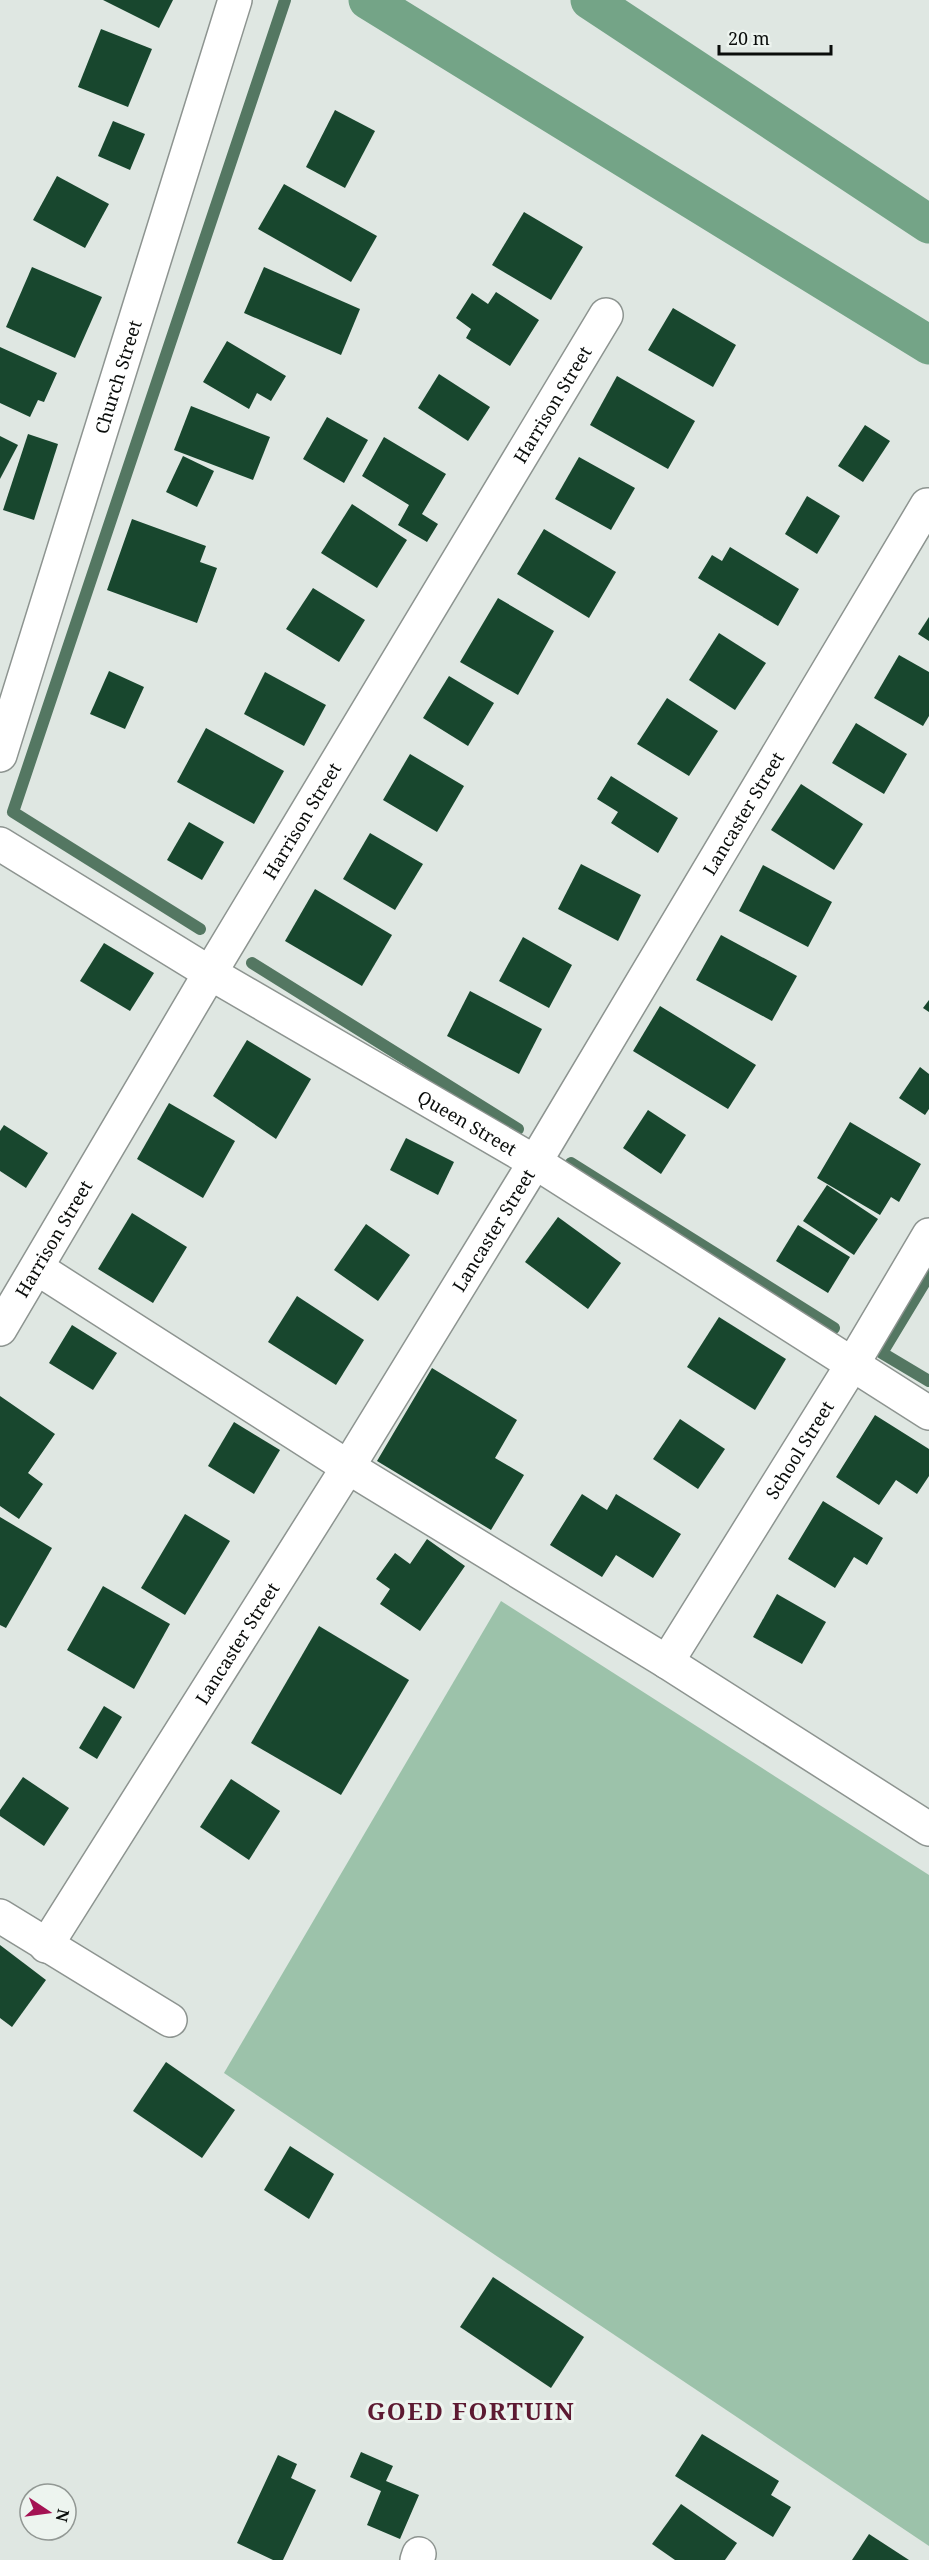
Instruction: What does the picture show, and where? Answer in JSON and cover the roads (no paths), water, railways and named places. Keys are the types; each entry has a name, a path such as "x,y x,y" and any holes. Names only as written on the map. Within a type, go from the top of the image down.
{"street":[{"name":"Church Street","path":"0,755 235,0"},
{"name":"Harrison Street","path":"0,1329 210,974 606,315"},
{"name":"Lancaster Street","path":"46,1946 348,1467 535,1162 927,505"},
{"name":"Queen Street","path":"0,844 210,974 535,1162 929,1413"},
{"name":"School Street","path":"667,1662 852,1365 929,1234"},
{"path":"37,1268 348,1467 667,1662 929,1829"},
{"path":"0,1916 170,2020"}],"waterway":[{"path":"200,929 13,812 285,0"},
{"path":"368,0 929,345"},
{"path":"590,0 929,224"},
{"path":"252,963 518,1129"},
{"path":"571,1163 834,1328"},
{"path":"929,1275 882,1353 929,1381"}],"district":[{"name":"GOED FORTUIN","path":"471,2410"}]}
